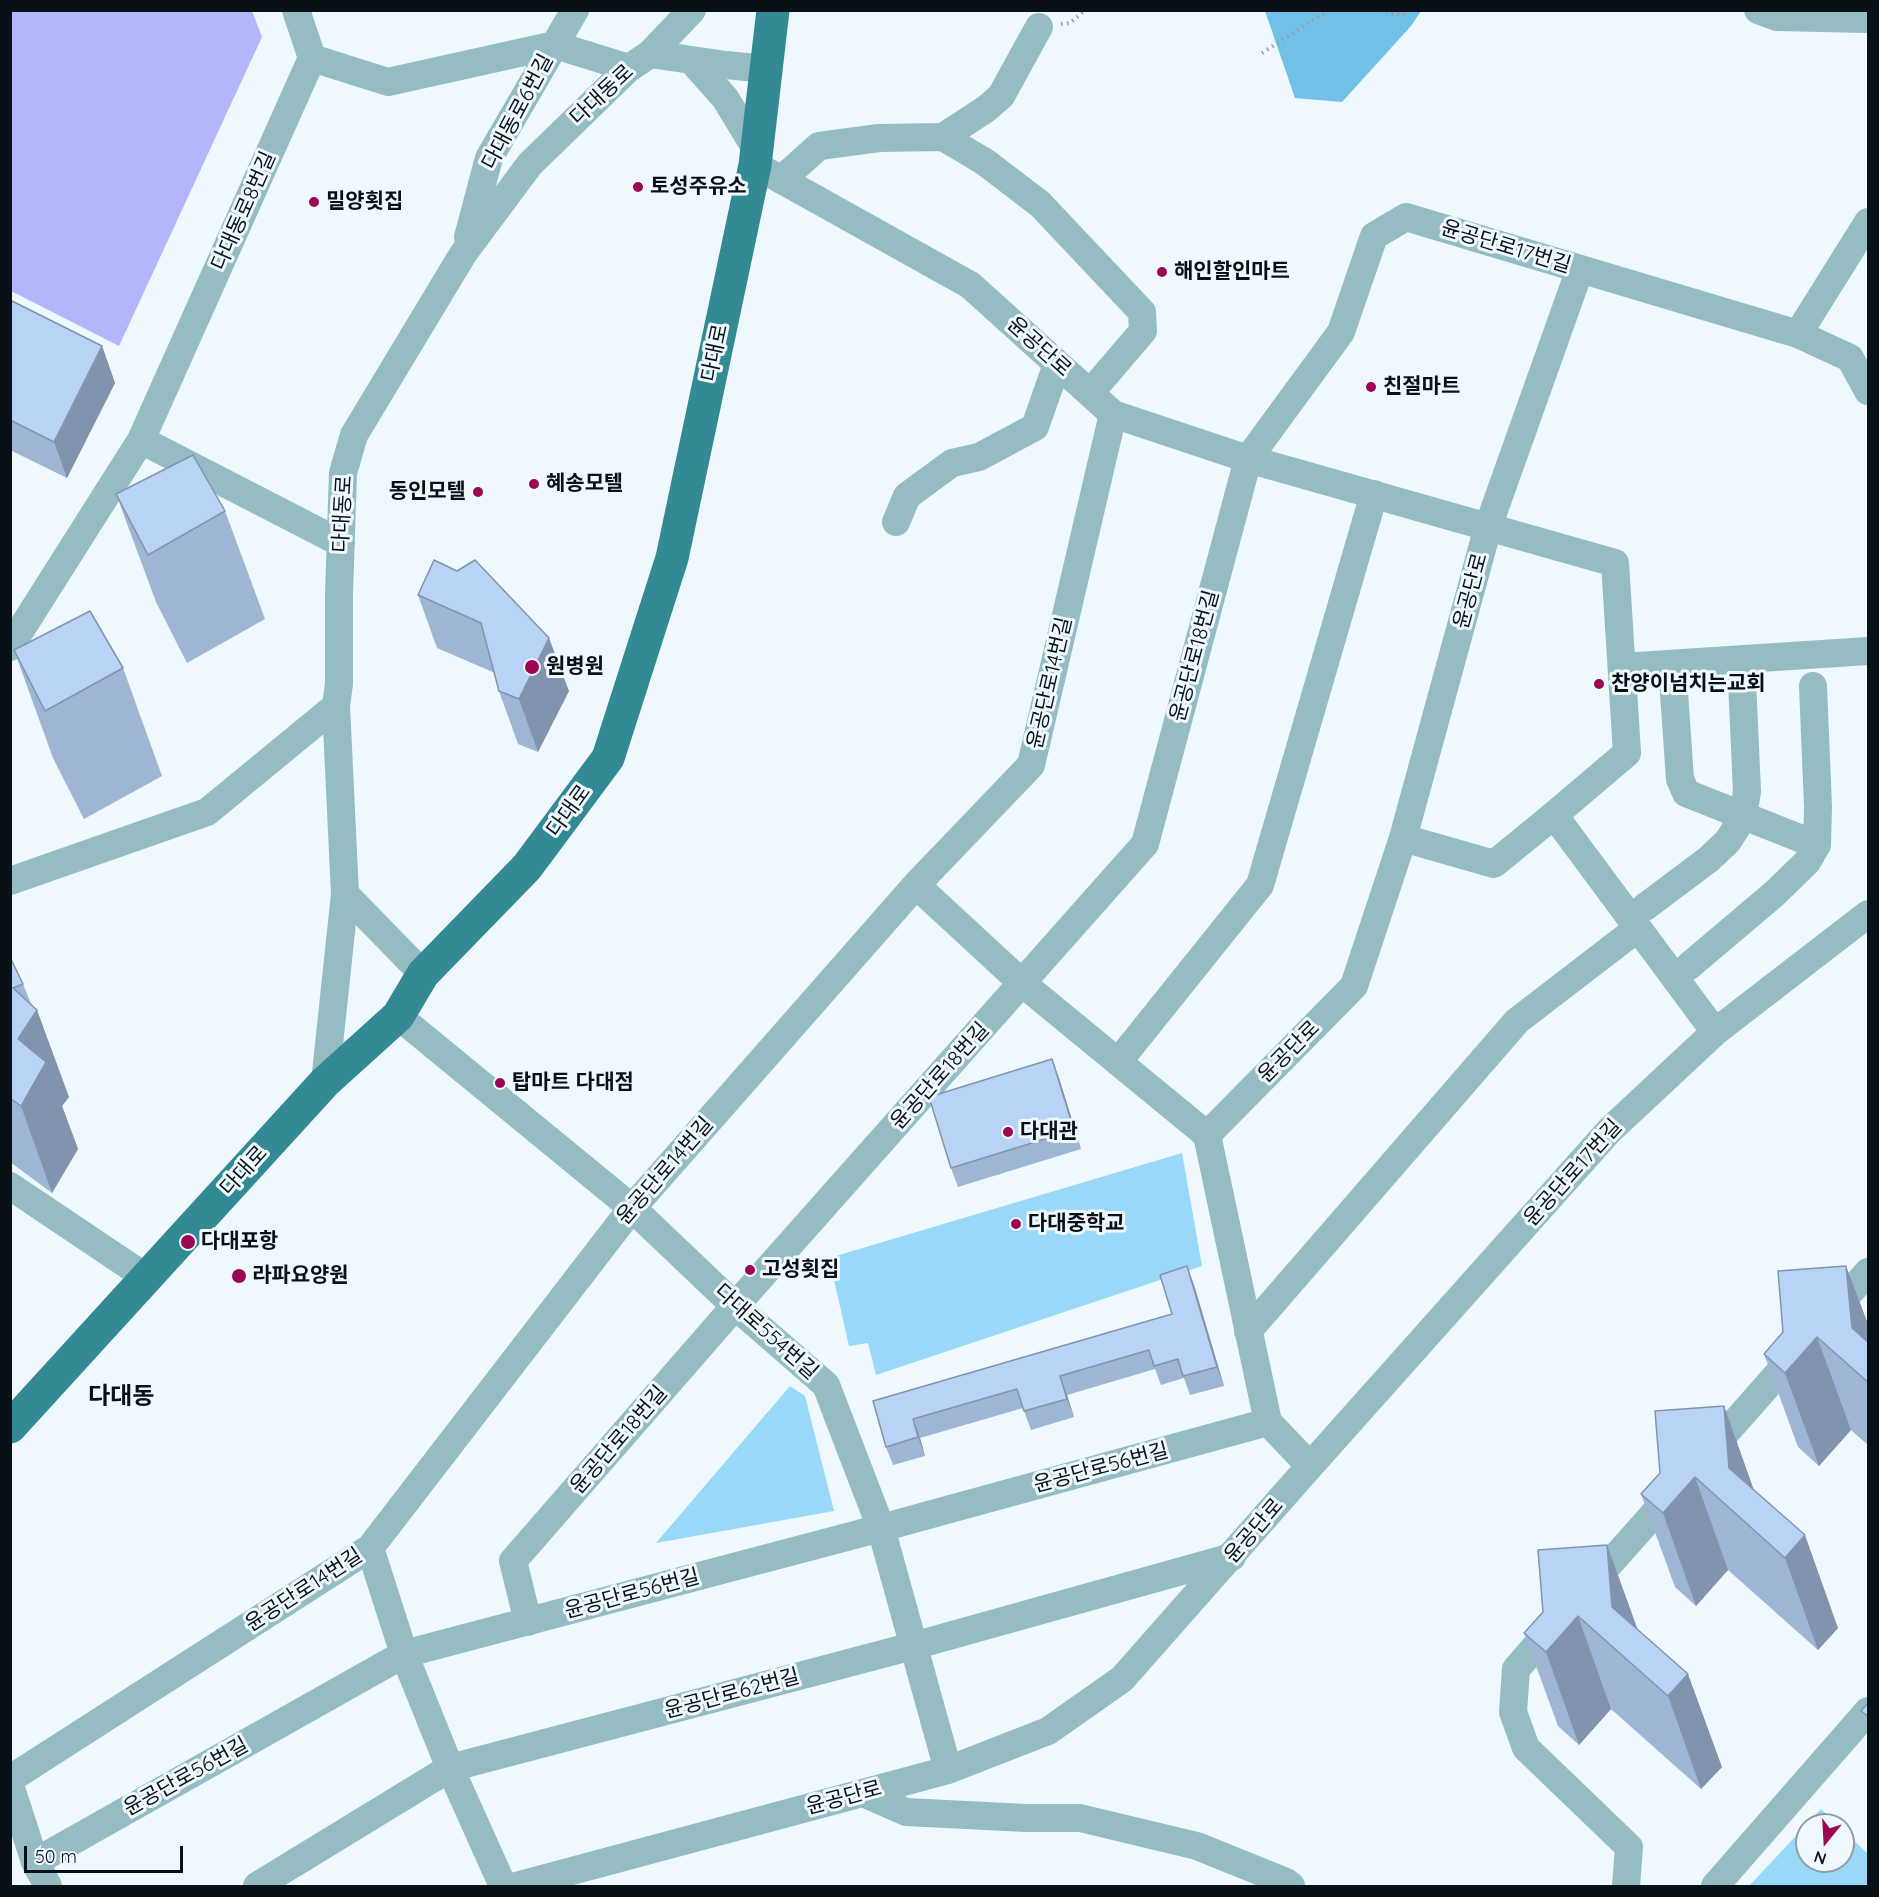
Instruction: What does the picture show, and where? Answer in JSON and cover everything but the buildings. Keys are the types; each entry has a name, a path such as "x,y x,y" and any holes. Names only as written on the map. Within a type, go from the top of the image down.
{"main road":[{"name":"다대로","path":"10,1427 325,1082 398,1016 423,974 527,867 608,758 672,558 764,164 766,69 773,10"}],"street":[{"path":"296,10 312,58 388,82 555,45 640,61 691,60 766,69"},
{"name":"다대동로6번길","path":"463,254 489,158 575,10"},
{"name":"다대동로","path":"325,1082 345,894 336,706 339,684 343,473 354,435 463,254 530,164 692,10"},
{"path":"1758,10 1777,17 1869,19"},
{"path":"943,137 986,109 1001,96 1039,27"},
{"name":"다대동로8번길","path":"10,647 141,440 312,58"},
{"path":"691,60 725,98 764,164 819,146 879,138 943,137 985,162 1040,204 1142,312 1143,331 1090,393"},
{"name":"윤공단로","path":"764,164 970,285 1113,414 1248,459 1488,527 1403,838 1354,986 1207,1135"},
{"name":"윤공단로17번길","path":"1248,459 1341,332 1374,236 1406,217 1798,334 1850,358 1869,392"},
{"path":"1798,334 1869,222"},
{"path":"1403,838 1494,864 1627,753 1615,563 1488,527 1580,269"},
{"path":"897,522 907,496 952,463 979,457 1035,427 1057,364"},
{"name":"윤공단로14번길","path":"10,1779 370,1548 632,1208 916,885 1031,765 1113,414"},
{"path":"141,440 341,543"},
{"name":"윤공단로18번길","path":"528,1622 513,1561 735,1306 1145,844 1248,459"},
{"path":"1118,1062 1260,885 1374,494"},
{"path":"1622,667 1869,651"},
{"path":"1248,1331 1517,1021 1642,917 1728,841 1743,817 1747,790 1741,659"},
{"path":"1672,664 1680,779 1686,793 1817,845"},
{"path":"1689,966 1774,894 1807,862 1817,845 1818,807 1813,686"},
{"path":"10,880 207,812 336,706"},
{"path":"1554,815 1642,917 1715,1032"},
{"path":"916,885 1022,983 1207,1135 1268,1422 1310,1466"},
{"path":"345,894 423,974"},
{"name":"윤공단로17번길","path":"1310,1466 1609,1131 1715,1032 1869,914"},
{"name":"다대로554번길","path":"398,1016 632,1208 735,1306 825,1385 881,1528 948,1770"},
{"path":"10,1186 147,1278"},
{"path":"1626,1887 1629,1847 1526,1748 1513,1712 1516,1669 1852,1308 1869,1272"},
{"name":"윤공단로56번길","path":"42,1874 404,1654 881,1528 1268,1422"},
{"name":"윤공단로","path":"516,1887 948,1770 1048,1731 1122,1679 1310,1466"},
{"path":"370,1548 404,1654 450,1768 503,1887"},
{"name":"윤공단로62번길","path":"257,1887 450,1768 913,1646 1232,1557"},
{"path":"1715,1887 1869,1711"},
{"path":"10,1785 42,1874"},
{"path":"863,1793 906,1812 1026,1818 1080,1818 1197,1846 1286,1882 1291,1887"}],"path":[{"path":"1262,53 1328,10"},
{"path":"1374,10 1406,15 1408,10"}],"shaded area":[{"path":"1265,10 1421,11 1411,26 1342,102 1295,98"},
{"path":"10,11 252,11 262,37 119,346 11,291"},
{"path":"1182,1153 1202,1266 876,1375 868,1343 849,1346 829,1258"},
{"path":"790,1386 805,1396 834,1511 656,1543"},
{"path":"1795,1837 1795,1873 1855,1873 1855,1842 1868,1854 1868,1886 1749,1886"}],"place":[{"name":"토성주유소","path":"638,187"},
{"name":"밀양횟집","path":"314,202"},
{"name":"해인할인마트","path":"1162,272"},
{"name":"친절마트","path":"1371,387"},
{"name":"혜송모텔","path":"534,484"},
{"name":"동인모텔","path":"478,492"},
{"name":"원병원","path":"532,667"},
{"name":"찬양이넘치는교회","path":"1599,684"},
{"name":"탑마트 다대점","path":"500,1083"},
{"name":"다대관","path":"1008,1132"},
{"name":"다대중학교","path":"1016,1224"},
{"name":"다대포항","path":"188,1242"},
{"name":"고성횟집","path":"750,1270"},
{"name":"라파요양원","path":"239,1276"}],"district":[{"name":"다대동","path":"121,1397"}]}
